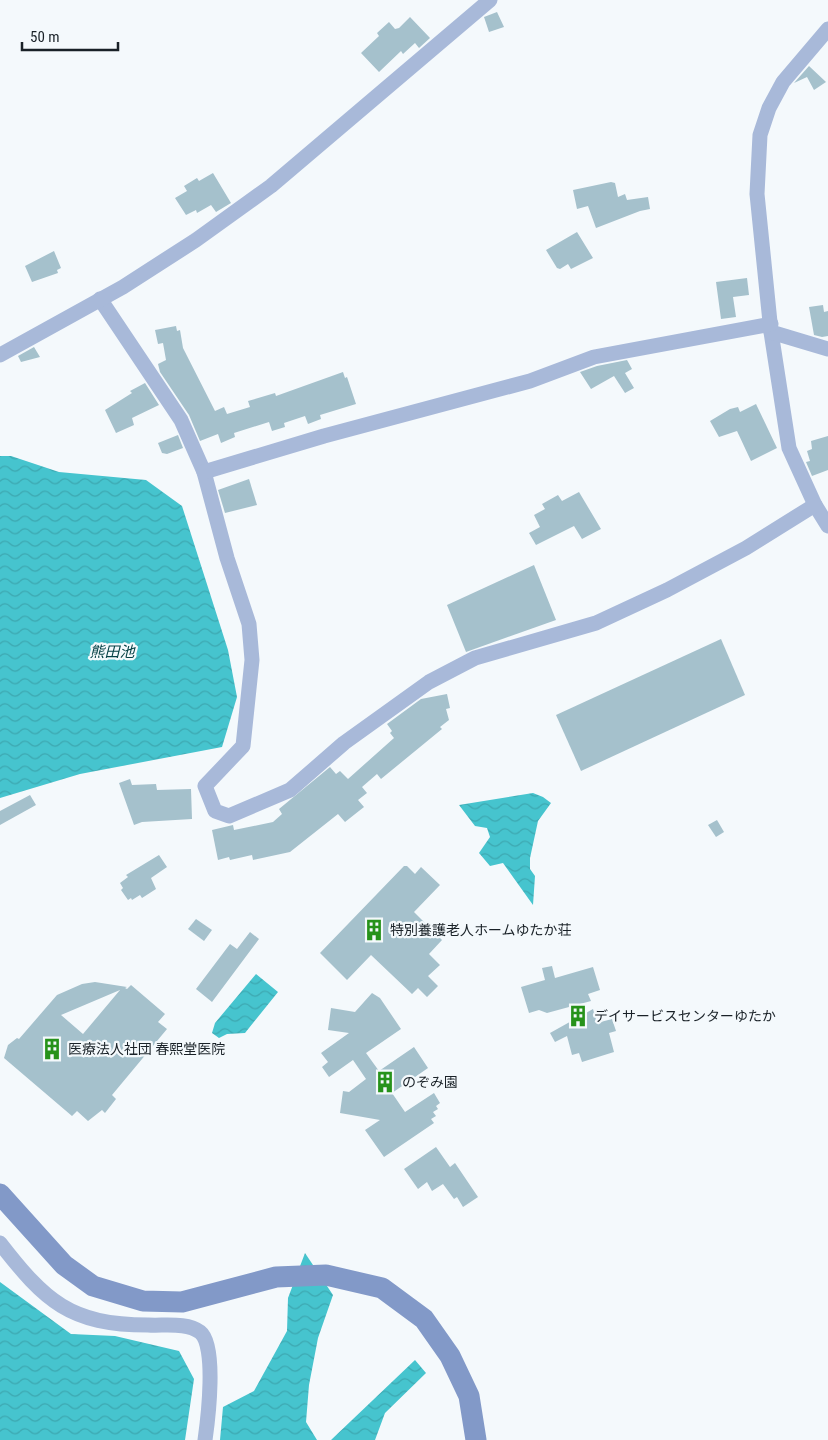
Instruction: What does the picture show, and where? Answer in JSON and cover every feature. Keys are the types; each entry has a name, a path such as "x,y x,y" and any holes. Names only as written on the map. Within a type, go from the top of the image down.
{"street":[{"path":"0,355 100,299 196,240 271,186 490,0"},
{"path":"828,29 783,82 769,108 760,135 757,194 771,328 789,448 815,505 828,526"},
{"path":"100,299 176,412 204,472 227,558 249,624 252,660 242,746 206,786 215,811 229,816 290,790 344,744 429,682 444,674 475,658 596,623 667,590 746,548 815,505"},
{"path":"204,472 324,436 530,381 594,357 771,328 828,349"},
{"path":"0,1194 64,1265 93,1286 143,1301 182,1302 276,1277 326,1275 382,1288 424,1319 450,1356 469,1396 476,1440"},
{"path":"0,1243 27,1278 58,1305 88,1318 122,1325 184,1326 201,1332 209,1346 209,1388 205,1440"}],"water":[{"name":"熊田池","path":"0,456 11,456 59,472 146,480 182,506 228,650 237,697 222,747 80,774 0,798"},
{"path":"533,793 551,803 538,821 530,858 530,869 535,876 533,905 503,863 490,866 479,853 490,837 487,828 475,826 459,805"},
{"path":"256,974 278,992 245,1033 227,1034 219,1038 212,1033 215,1023"},
{"path":"305,1253 333,1295 318,1338 309,1385 306,1422 317,1440 220,1440 223,1407 254,1391 287,1331 288,1298"},
{"path":"0,1282 71,1334 115,1336 179,1351 194,1379 185,1440 0,1440"},
{"path":"415,1360 426,1373 385,1413 375,1440 331,1440"}],"building":[{"path":"497,12 504,27 489,32 484,17"},
{"path":"410,17 430,38 419,48 415,43 403,54 401,51 379,72 361,53 379,36 377,33 389,22 395,29 399,28"},
{"path":"809,66 826,82 814,90 807,77 794,83"},
{"path":"213,173 231,203 216,212 211,205 197,213 196,210 186,215 175,198 187,191 184,186 197,178 199,181"},
{"path":"611,182 615,183 618,197 625,194 627,200 648,197 650,209 596,228 588,206 577,209 573,190"},
{"path":"577,232 593,258 571,269 568,264 560,269 557,268 546,250"},
{"path":"54,251 61,268 57,270 58,273 32,282 25,266"},
{"path":"747,278 749,295 733,297 736,317 721,319 716,282"},
{"path":"823,305 824,312 828,311 828,336 822,337 814,335 809,307"},
{"path":"176,326 177,331 180,330 183,348 215,411 224,407 227,414 250,407 248,401 275,393 276,396 343,372 345,378 347,377 356,404 320,415 321,419 308,424 305,416 284,423 285,427 272,431 269,422 234,433 235,437 221,443 218,434 200,441 189,415 160,372 158,364 166,360 163,343 158,344 155,330"},
{"path":"34,347 40,357 21,362 18,356"},
{"path":"627,360 632,369 625,373 634,388 625,393 614,376 591,389 580,372 597,366"},
{"path":"145,383 159,405 132,418 134,425 116,433 105,410 132,393 130,391"},
{"path":"756,404 777,448 751,461 737,431 719,437 710,421 730,409 738,407 740,412"},
{"path":"178,435 183,448 167,454 162,453 158,443"},
{"path":"828,436 828,470 812,476 806,462 810,461 807,451 812,449 811,441"},
{"path":"249,479 257,505 225,513 218,490"},
{"path":"579,492 601,529 582,539 574,526 536,545 529,533 540,527 534,515 545,509 542,504 558,495 562,501"},
{"path":"534,565 556,620 466,652 447,605"},
{"path":"721,639 745,695 581,771 556,715"},
{"path":"447,694 450,708 446,709 449,720 440,727 442,729 381,779 377,774 362,787 367,793 358,800 364,807 345,822 338,814 290,852 253,860 252,855 230,860 229,857 218,860 212,830 233,825 234,830 273,822 282,814 279,809 330,767 336,774 340,771 348,779 394,738 387,724 421,699"},
{"path":"130,779 132,785 156,784 157,790 191,789 192,819 142,822 134,825 119,783"},
{"path":"30,795 36,805 0,825 0,811"},
{"path":"717,820 724,832 716,837 708,825"},
{"path":"159,855 167,867 151,878 156,889 142,898 140,895 132,900 131,898 128,900 121,890 123,888 120,883 128,877 126,875"},
{"name":"特別養護老人ホームゆたか荘","path":"404,866 407,866 415,874 421,867 440,885 414,912 442,940 429,954 440,965 428,976 438,986 427,997 418,988 412,994 371,955 347,980 320,953"},
{"path":"196,919 212,930 204,941 188,929"},
{"path":"250,932 259,939 212,1002 196,989 230,944 237,949"},
{"path":"552,966 555,978 593,967 600,990 588,994 591,1001 547,1013 539,1010 529,1013 521,987 545,980 542,968"},
{"name":"医療法人社団 春熙堂医院","path":"95,982 127,987 125,988 127,989 131,985 165,1014 158,1022 167,1029 112,1095 116,1099 105,1113 102,1110 88,1121 77,1111 72,1116 4,1058 8,1045 17,1038 19,1039 57,995 82,984","holes":["120,990 83,1034 61,1015"]},
{"name":"のぞみ園","path":"372,993 380,998 401,1029 366,1053 379,1071 414,1047 428,1068 392,1093 405,1112 434,1093 440,1103 436,1106 438,1109 433,1112 436,1116 431,1119 434,1123 384,1157 365,1130 380,1120 340,1113 343,1091 349,1092 366,1079 353,1060 329,1077 322,1067 328,1062 321,1053 349,1033 328,1030 331,1008 355,1012"},
{"path":"593,1009 597,1023 612,1019 616,1031 609,1033 614,1052 582,1062 579,1053 572,1055 567,1036 555,1042 550,1033"},
{"path":"436,1147 450,1167 455,1163 478,1197 463,1207 457,1197 454,1199 443,1184 432,1191 427,1182 418,1189 404,1169"}],"place":[{"name":"特別養護老人ホームゆたか荘","path":"374,930"},
{"name":"デイサービスセンターゆたか","path":"578,1016"},
{"name":"医療法人社団 春熙堂医院","path":"52,1049"},
{"name":"のぞみ園","path":"385,1082"}]}
